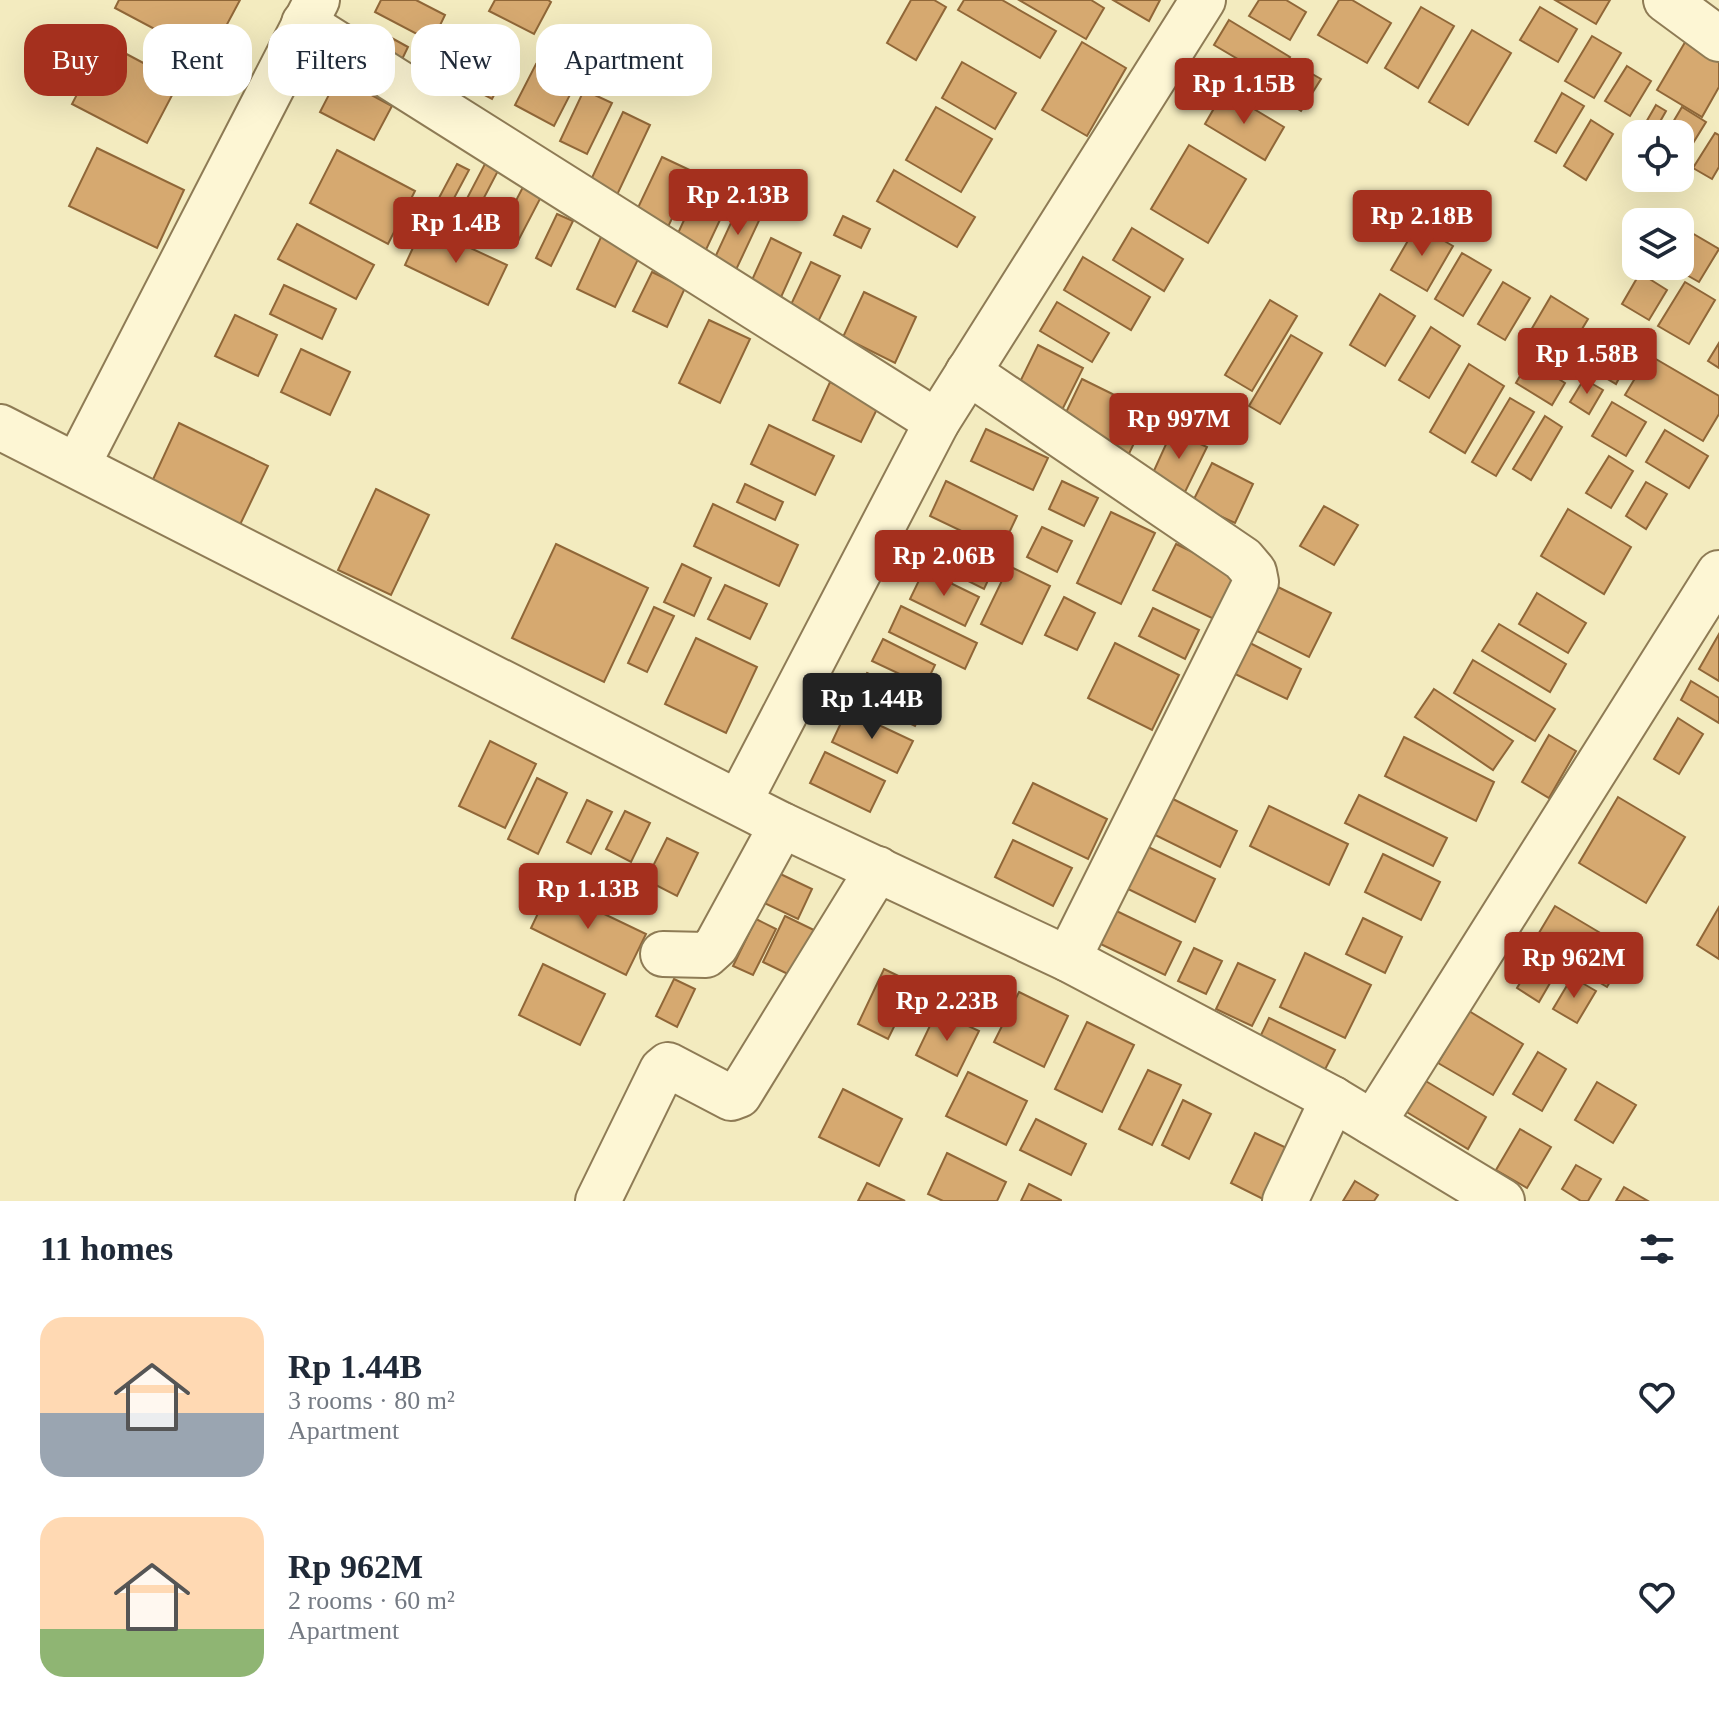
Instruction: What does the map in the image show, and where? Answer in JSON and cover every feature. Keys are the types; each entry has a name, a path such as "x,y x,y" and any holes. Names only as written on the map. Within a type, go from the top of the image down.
{"street":[{"path":"739,802 937,422 1203,0"},
{"path":"1666,0 1719,39"},
{"path":"78,464 310,12 937,422"},
{"path":"968,372 1243,559 1254,572 1256,582 1068,959"},
{"path":"0,427 78,464 782,825 1068,959 1333,1099 1502,1201"},
{"path":"1373,1123 1719,573"},
{"path":"663,954 706,955 716,946 782,825"},
{"path":"598,1201 662,1070 668,1065 731,1098 739,1095 878,869"},
{"path":"1285,1201 1333,1099"}],"building":[{"path":"119,0 240,0 227,24 145,24 115,8"},
{"path":"381,0 416,0 445,15 441,24 411,24 411,31 375,12"},
{"path":"495,0 551,2 539,24 536,24 534,34 520,24 489,11"},
{"path":"911,0 934,0 946,7 916,60 887,43"},
{"path":"964,0 1002,0 1056,31 1040,58 958,10"},
{"path":"1019,0 1091,0 1104,8 1086,39"},
{"path":"1113,0 1160,0 1149,21"},
{"path":"1259,0 1286,0 1306,12 1290,40 1249,16"},
{"path":"1339,0 1352,0 1391,23 1367,63 1318,35"},
{"path":"1555,0 1610,0 1596,24"},
{"path":"1421,7 1454,26 1418,88 1385,68"},
{"path":"1540,7 1577,29 1558,62 1520,40"},
{"path":"1229,20 1290,57 1275,81 1214,45"},
{"path":"1472,30 1511,53 1468,125 1429,102"},
{"path":"1691,32 1719,48 1719,87 1702,117 1657,90"},
{"path":"1592,36 1621,53 1594,98 1565,81"},
{"path":"395,40 408,47 395,74"},
{"path":"1082,42 1126,68 1087,136 1042,110"},
{"path":"127,54 143,63 143,96 172,96 147,143 72,104 76,96 127,96"},
{"path":"962,62 1016,93 995,129 942,98"},
{"path":"536,64 536,96 569,96 554,126 515,105"},
{"path":"1627,66 1651,81 1630,116 1605,101"},
{"path":"1307,71 1321,79 1301,111 1288,103"},
{"path":"1224,91 1284,127 1265,160 1205,124"},
{"path":"1562,93 1584,106 1556,153 1535,141"},
{"path":"328,96 373,96 392,106 374,140 320,112"},
{"path":"581,96 597,96 612,103 587,154 560,141"},
{"path":"1656,105 1666,111 1661,120 1647,120"},
{"path":"936,107 992,139 961,192 906,160"},
{"path":"1682,107 1706,122 1694,142 1694,120 1674,120"},
{"path":"623,112 650,125 616,197 589,184"},
{"path":"1591,120 1613,134 1586,180 1564,166"},
{"path":"1715,133 1719,135 1719,167 1712,179 1694,166"},
{"path":"1189,145 1246,179 1208,243 1151,209"},
{"path":"97,148 184,190 157,248 69,206"},
{"path":"337,150 415,191 388,244 310,203"},
{"path":"662,157 694,172 667,229 635,214"},
{"path":"487,160 500,167 475,215 462,208"},
{"path":"457,164 469,170 444,217 432,211"},
{"path":"894,170 975,217 957,247 877,201"},
{"path":"705,174 735,188 703,256 674,242"},
{"path":"523,187 541,197 516,245 498,235"},
{"path":"742,199 764,210 734,274 712,264"},
{"path":"557,214 573,221 551,266 536,258"},
{"path":"843,216 870,229 861,248 834,235"},
{"path":"297,224 374,265 356,299 278,259"},
{"path":"1417,225 1453,246 1427,291 1391,270"},
{"path":"423,226 507,265 488,305 405,265"},
{"path":"1132,228 1183,259 1164,291 1113,260"},
{"path":"1694,234 1719,249 1699,282 1694,279"},
{"path":"602,235 641,253 615,307 577,289"},
{"path":"771,238 801,253 777,306 747,291"},
{"path":"1462,253 1491,270 1463,316 1435,299"},
{"path":"1083,257 1150,297 1131,330 1064,290"},
{"path":"811,262 840,276 816,326 787,313"},
{"path":"652,272 685,288 667,327 633,311"},
{"path":"1636,280 1651,280 1667,290 1649,320 1622,304"},
{"path":"1503,282 1530,298 1505,340 1478,324"},
{"path":"1685,282 1715,300 1689,344 1658,326"},
{"path":"284,285 336,309 322,339 270,314"},
{"path":"864,292 916,317 895,363 843,337"},
{"path":"1380,294 1415,316 1385,366 1350,345"},
{"path":"1551,296 1588,319 1561,364 1524,342"},
{"path":"1270,300 1297,316 1252,391 1225,375"},
{"path":"1057,302 1109,333 1092,362 1040,331"},
{"path":"235,315 277,335 258,376 215,356"},
{"path":"709,320 750,339 720,403 679,383"},
{"path":"1431,327 1460,346 1429,398 1399,380"},
{"path":"1291,335 1322,353 1280,424 1249,406"},
{"path":"1719,343 1719,368 1708,361"},
{"path":"1038,345 1083,368 1061,412 1016,390"},
{"path":"1594,347 1625,367 1616,384 1584,365"},
{"path":"301,349 350,372 330,415 281,392"},
{"path":"1649,355 1719,396 1719,414 1703,441 1625,395"},
{"path":"1529,360 1565,383 1552,405 1516,383"},
{"path":"1469,364 1504,386 1465,453 1430,432"},
{"path":"1082,379 1149,412 1126,460 1059,427"},
{"path":"1584,379 1603,390 1589,414 1570,402"},
{"path":"830,382 879,405 861,442 813,420"},
{"path":"1510,398 1534,412 1496,476 1472,462"},
{"path":"1612,402 1646,422 1626,456 1592,436"},
{"path":"1545,416 1562,427 1531,480 1513,469"},
{"path":"179,423 268,466 237,531 149,488"},
{"path":"769,425 834,456 815,495 751,464"},
{"path":"986,429 1048,458 1033,490 971,461"},
{"path":"1665,430 1708,456 1689,488 1646,462"},
{"path":"1172,431 1207,447 1185,492 1152,475"},
{"path":"1609,456 1633,471 1611,508 1586,493"},
{"path":"1212,463 1253,484 1235,523 1192,503"},
{"path":"946,481 1017,516 1001,550 930,516"},
{"path":"1062,481 1098,498 1084,526 1049,509"},
{"path":"1646,482 1667,494 1646,529 1626,516"},
{"path":"745,484 783,502 775,520 737,502"},
{"path":"376,489 429,515 391,595 338,570"},
{"path":"713,504 798,545 779,586 694,546"},
{"path":"1324,506 1358,525 1334,565 1300,546"},
{"path":"1568,509 1631,547 1604,594 1541,556"},
{"path":"1111,512 1155,533 1121,604 1077,583"},
{"path":"1042,527 1072,541 1057,572 1027,557"},
{"path":"940,533 997,561 984,589 926,560"},
{"path":"556,544 648,588 604,682 512,638"},
{"path":"1176,544 1238,574 1216,620 1153,590"},
{"path":"682,564 711,578 694,616 664,602"},
{"path":"1009,566 1050,586 1022,644 981,624"},
{"path":"924,570 979,597 965,626 910,599"},
{"path":"725,585 767,604 750,639 708,619"},
{"path":"1278,587 1331,613 1309,657 1257,631"},
{"path":"1537,593 1586,623 1568,653 1519,624"},
{"path":"1064,597 1095,613 1077,650 1045,635"},
{"path":"901,606 977,643 965,669 889,632"},
{"path":"654,607 674,616 647,672 628,663"},
{"path":"1153,608 1199,630 1185,659 1139,636"},
{"path":"1499,624 1566,664 1550,692 1482,651"},
{"path":"1719,634 1719,681 1699,669"},
{"path":"696,638 757,667 726,733 665,704"},
{"path":"883,639 935,665 925,686 872,661"},
{"path":"1246,641 1301,669 1287,699 1231,672"},
{"path":"1115,643 1179,675 1152,730 1088,698"},
{"path":"1473,660 1555,709 1535,741 1454,693"},
{"path":"867,673 926,702 915,726 855,697"},
{"path":"1691,681 1719,698 1719,723 1681,700"},
{"path":"1434,689 1513,741 1493,770 1415,717"},
{"path":"847,710 913,741 897,773 832,742"},
{"path":"1678,718 1703,734 1679,774 1654,759"},
{"path":"1549,735 1576,751 1549,798 1522,782"},
{"path":"1404,737 1494,782 1476,821 1385,776"},
{"path":"490,741 536,764 505,828 459,806"},
{"path":"825,752 885,781 870,812 810,783"},
{"path":"537,778 567,793 538,854 508,839"},
{"path":"1033,783 1107,819 1088,859 1013,823"},
{"path":"1159,792 1237,831 1220,867 1141,828"},
{"path":"1359,795 1447,838 1433,866 1345,823"},
{"path":"1618,797 1685,837 1646,903 1579,863"},
{"path":"587,800 612,812 591,854 567,842"},
{"path":"1269,806 1348,844 1329,885 1250,846"},
{"path":"625,811 650,823 631,862 606,849"},
{"path":"667,838 698,853 677,896 646,880"},
{"path":"1013,840 1072,868 1053,906 995,877"},
{"path":"1140,843 1215,879 1195,922 1120,885"},
{"path":"1383,854 1440,882 1421,920 1365,892"},
{"path":"772,870 812,889 798,919 758,900"},
{"path":"550,888 646,934 626,975 531,928"},
{"path":"1102,904 1181,942 1165,975 1086,937"},
{"path":"1555,906 1629,950 1607,987 1533,943"},
{"path":"1719,907 1719,959 1697,945"},
{"path":"785,916 818,932 796,978 763,962"},
{"path":"1363,918 1402,937 1385,973 1346,954"},
{"path":"756,919 776,929 753,975 733,966"},
{"path":"1194,948 1222,961 1206,994 1178,981"},
{"path":"1305,953 1371,985 1345,1038 1280,1007"},
{"path":"1535,958 1557,971 1539,1002 1517,988"},
{"path":"1238,963 1275,980 1252,1026 1216,1009"},
{"path":"543,964 605,994 580,1045 519,1015"},
{"path":"884,969 915,984 888,1039 858,1024"},
{"path":"1572,977 1596,991 1577,1023 1553,1009"},
{"path":"674,979 695,989 677,1027 656,1016"},
{"path":"1019,992 1068,1016 1044,1067 994,1042"},
{"path":"937,1011 979,1031 957,1076 916,1055"},
{"path":"1469,1011 1523,1044 1493,1095 1438,1063"},
{"path":"1269,1018 1335,1050 1317,1085 1252,1054"},
{"path":"1087,1022 1134,1045 1102,1112 1055,1089"},
{"path":"1538,1052 1566,1069 1542,1111 1513,1094"},
{"path":"1148,1070 1181,1085 1152,1145 1119,1129"},
{"path":"968,1072 1027,1101 1006,1145 946,1116"},
{"path":"1424,1080 1486,1117 1468,1149 1405,1111"},
{"path":"1597,1082 1636,1105 1613,1143 1575,1120"},
{"path":"843,1089 902,1119 879,1166 819,1137"},
{"path":"1183,1100 1211,1114 1189,1159 1162,1145"},
{"path":"1036,1119 1086,1144 1071,1175 1020,1150"},
{"path":"1520,1129 1551,1147 1527,1188 1496,1170"},
{"path":"1255,1133 1295,1152 1267,1201 1231,1183"},
{"path":"947,1153 1006,1182 997,1201 943,1201 928,1194"},
{"path":"1576,1165 1601,1179 1588,1201 1581,1201 1562,1189"},
{"path":"1355,1181 1378,1195 1374,1201 1343,1201"},
{"path":"867,1183 905,1201 858,1201"},
{"path":"1029,1184 1061,1200 1061,1201 1021,1201"},
{"path":"1624,1187 1648,1201 1616,1201"}]}
